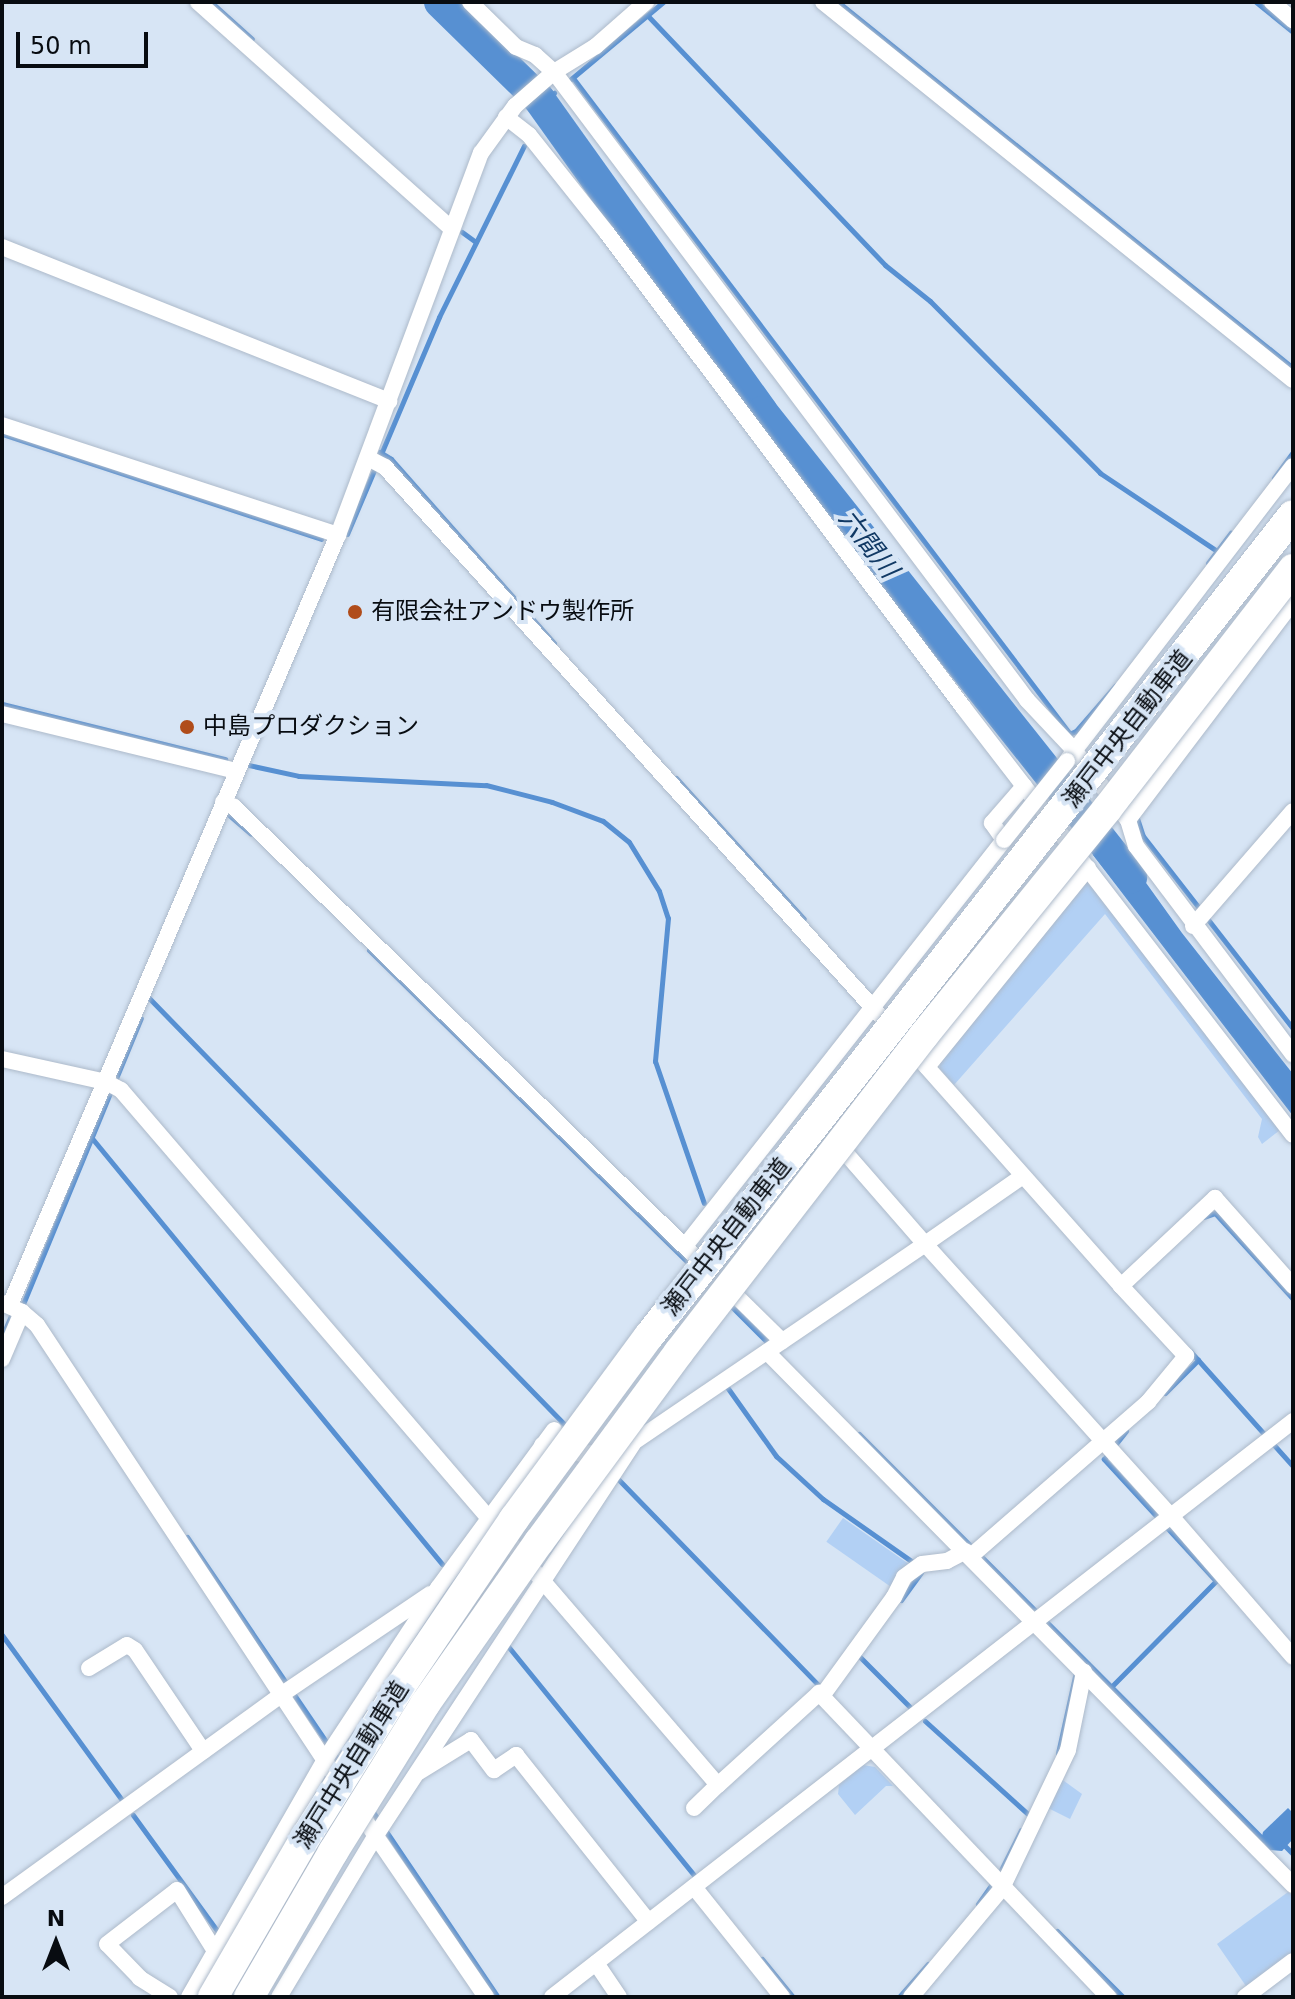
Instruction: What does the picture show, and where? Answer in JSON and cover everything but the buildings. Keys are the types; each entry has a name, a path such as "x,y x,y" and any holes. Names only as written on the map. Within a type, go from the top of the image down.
{"highway":[{"name":"瀬戸中央自動車道","path":"213,1997 393,1698 514,1519 649,1336 1293,515"},
{"name":"瀬戸中央自動車道","path":"249,1997 333,1852 425,1704 539,1542 679,1352 924,1035 1107,809 1293,569"}],"street":[{"path":"198,2 450,227"},
{"path":"470,2 516,47 535,55 551,75 1027,700 1128,820 1136,846 1200,918 1293,1054"},
{"path":"2,1359 12,1303 111,1085 228,804 235,771 374,460 389,401 450,227 481,153 511,112 551,75 596,46 646,2"},
{"path":"823,2 1293,380"},
{"path":"1272,2 1293,20"},
{"path":"511,112 607,233 1024,786 1293,1135"},
{"path":"2,247 389,401"},
{"path":"2,425 338,535"},
{"path":"374,460 1023,1176 1124,1283 1186,1356 1108,1446 973,1552 919,1566 904,1577 894,1597 824,1693 819,1693 694,1808"},
{"path":"685,1246 1071,756 1293,466"},
{"path":"1128,820 1293,602"},
{"path":"2,714 235,771"},
{"path":"1004,840 992,823 1024,786"},
{"path":"228,804 685,1246 774,1347 1040,1618 1084,1672 1293,1885"},
{"path":"1200,918 1293,811"},
{"path":"927,1067 1088,868"},
{"path":"2,1059 111,1085 718,1785"},
{"path":"800,1099 925,1244 1108,1446 1164,1522 1293,1657"},
{"path":"542,1445 582,1454 616,1451 634,1442 1023,1176"},
{"path":"1124,1283 1215,1198 1293,1286"},
{"path":"12,1303 37,1325 331,1753 486,1997"},
{"path":"552,1997 1293,1421"},
{"path":"189,1997 331,1753 438,1588 554,1430"},
{"path":"279,1997 380,1828 634,1442"},
{"path":"2,1897 286,1691 438,1588"},
{"path":"89,1668 127,1645 135,1650 203,1751"},
{"path":"911,1997 1001,1882 1068,1750 1084,1672"},
{"path":"824,1693 1109,1997"},
{"path":"415,1775 471,1740 494,1770 516,1755 649,1922"},
{"path":"698,1884 782,1997"},
{"path":"170,1997 140,1978 107,1944 177,1890 215,1951"},
{"path":"1245,1997 1293,1961"},
{"path":"596,1963 619,1997"}],"shaded area":[{"path":"1086,880 1280,1130 1262,1144 1258,1137 1262,1119 1105,914 954,1085 940,1069 940,1063"},
{"path":"843,1518 911,1566 894,1589 826,1542"},
{"path":"863,1765 875,1767 893,1786 886,1786 855,1815 838,1794 839,1785"},
{"path":"1060,1778 1082,1794 1070,1819 1046,1807"},
{"path":"1288,1892 1293,1896 1293,1955 1248,1989 1217,1944"}],"water":[{"path":"1111,834 1182,933 1293,1074 1293,1116 1093,855"},
{"path":"1288,1808 1293,1813 1293,1839 1282,1851 1270,1850 1261,1840 1263,1832"}],"waterway":[{"path":"211,2 252,39"},
{"name":"六間川","path":"440,2 539,99 762,412 1131,877"},
{"path":"571,79 663,2"},
{"path":"838,2 1293,368"},
{"path":"1256,2 1293,32"},
{"path":"648,16 885,265 930,301 1100,473 1220,553"},
{"path":"573,78 1070,734"},
{"path":"542,103 554,93"},
{"path":"547,131 558,125"},
{"path":"347,534 439,317 524,146"},
{"path":"462,232 476,242"},
{"path":"2,434 321,539"},
{"path":"380,452 391,459 554,643"},
{"path":"1274,478 1293,452"},
{"path":"1208,563 1231,533"},
{"path":"1069,734 1076,731 1115,686"},
{"path":"2,704 225,759"},
{"path":"244,764 299,776 486,785 552,802 603,821 629,842 659,891 668,918 655,1061 704,1203"},
{"path":"676,778 804,919"},
{"path":"228,814 251,834"},
{"path":"1137,818 1143,836 1293,1029"},
{"path":"369,950 691,1265"},
{"path":"149,998 567,1427"},
{"path":"23,1304 141,1018"},
{"path":"91,1137 442,1564"},
{"path":"1204,1217 1215,1213 1293,1299"},
{"path":"729,1304 770,1345"},
{"path":"2,1337 11,1316"},
{"path":"1190,1351 1293,1466"},
{"path":"1165,1393 1198,1360"},
{"path":"727,1387 776,1456 823,1499 917,1565"},
{"path":"1112,1686 1216,1581 1104,1459 1126,1431"},
{"path":"859,1434 1264,1840"},
{"path":"619,1480 822,1689"},
{"path":"187,1537 341,1764"},
{"path":"901,1600 921,1572"},
{"path":"2,1635 122,1800"},
{"path":"507,1645 698,1880"},
{"path":"859,1656 910,1707"},
{"path":"1058,1753 1076,1672"},
{"path":"925,1721 1029,1815"},
{"path":"371,1809 498,1997"},
{"path":"133,1815 218,1932"},
{"path":"978,1904 999,1874 1021,1830"},
{"path":"1283,1844 1292,1853"},
{"path":"1057,1931 1123,1997"},
{"path":"762,1959 793,1997"},
{"path":"899,1997 928,1964"}],"place":[{"name":"有限会社アンドウ製作所","path":"355,612"},
{"name":"中島プロダクション","path":"187,727"}]}
